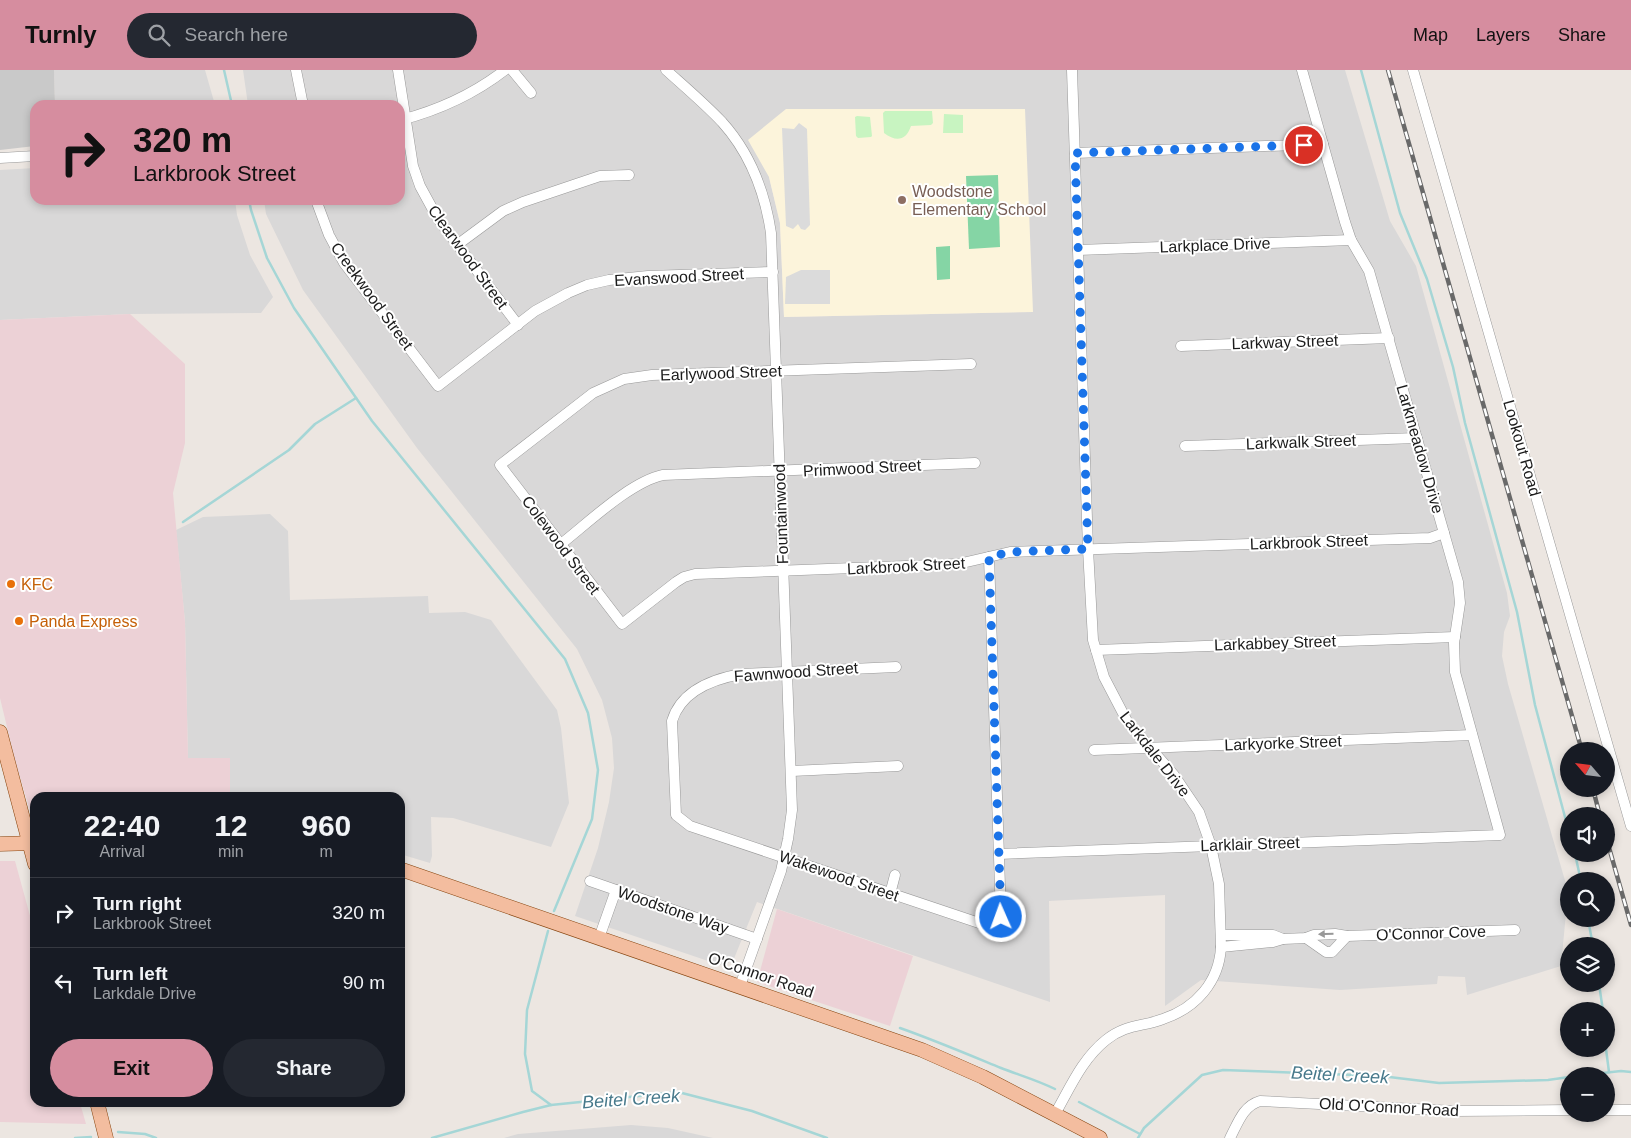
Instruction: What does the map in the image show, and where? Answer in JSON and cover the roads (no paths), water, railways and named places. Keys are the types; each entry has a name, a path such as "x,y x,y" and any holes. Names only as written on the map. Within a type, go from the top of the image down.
{"main road":[{"path":"0,732 30,836"},
{"path":"0,844 30,843"},
{"name":"O'Connor Road","path":"405,871 922,1050 983,1077 1100,1138"},
{"path":"98,1107 106,1138"}],"street":[{"path":"296,70 302,100"},
{"name":"Clearwood Street","path":"398,70 401,100"},
{"path":"405,119 433,110 478,90 505,70"},
{"path":"512,70 531,93"},
{"name":"Fountainwood","path":"666,70 723,123 738,143 751,166 763,195 768,216 773,272 792,810 784,858 740,986"},
{"name":"Larkdale Drive","path":"1055,1114 1082,1065 1091,1053 1107,1039 1136,1025 1162,1020 1185,1009 1198,1000 1216,972 1221,946 1219,884 1211,846 1198,812 1187,793 1127,722 1104,677 1092,627 1072,70"},
{"name":"Larkmeadow Drive","path":"1302,70 1345,222 1351,240 1369,272 1389,338 1460,592 1459,612 1454,637 1455,672 1500,834"},
{"name":"Lookout Road","path":"1413,70 1631,826"},
{"name":"Clearwood Street","path":"405,129 413,166 420,186 438,220 518,325"},
{"path":"1075,153 1324,144"},
{"path":"0,158 30,156"},
{"path":"457,245 503,211 522,202 600,176 629,175"},
{"name":"Creekwood Street","path":"318,205 329,235 344,262 438,386"},
{"name":"Larkplace Drive","path":"1078,250 1351,240"},
{"name":"Evanswood Street","path":"438,386 549,302 587,285 609,280 648,276 773,272"},
{"name":"Larkway Street","path":"1181,346 1389,338"},
{"name":"Earlywood Street","path":"500,465 594,393 624,379 652,375 971,364"},
{"name":"Larkwalk Street","path":"1185,446 1417,438"},
{"name":"Primwood Street","path":"561,544 635,487 651,478 693,473 780,472 974,463"},
{"name":"Colewood Street","path":"500,465 622,624"},
{"name":"Larkbrook Street","path":"622,624 684,577 706,573 783,572 958,564 1010,552 1430,538 1444,533"},
{"path":"989,557 999,854"},
{"name":"Larkabbey Street","path":"1096,650 1454,637"},
{"name":"Fawnwood Street","path":"680,819 676,814 674,799 672,721 676,709 683,700 696,690 717,680 742,674 788,670 896,667"},
{"name":"Larkyorke Street","path":"1094,750 1472,736"},
{"path":"792,771 898,766"},
{"name":"Wakewood Street","path":"680,819 690,826 1000,930 999,854"},
{"name":"Larklair Street","path":"999,854 1500,834"},
{"path":"890,894 895,875"},
{"name":"Woodstone Way","path":"590,881 757,939"},
{"path":"599,938 616,890"},
{"name":"O'Connor Cove","path":"1221,935 1273,935 1283,938 1306,938 1314,935 1335,934 1347,936 1515,930"},
{"path":"1306,938 1326,952 1332,952 1347,936"},
{"name":"O'Connor Cove","path":"1221,946 1273,942 1283,938"},
{"name":"Old O'Connor Road","path":"1230,1138 1246,1108 1252,1103 1260,1101 1455,1111 1560,1110"},
{"path":"1615,1110 1631,1110"}],"waterway":[{"path":"224,70 231,100"},
{"path":"1361,70 1400,213 1427,279 1453,367 1465,423 1517,612 1535,705 1562,807"},
{"path":"250,205 267,258 294,308 372,421 565,659 588,713 598,770 592,819 554,911"},
{"path":"183,522 289,450 315,424 356,398"},
{"path":"1577,862 1579,872"},
{"path":"1589,927 1591,937"},
{"path":"548,931 527,1010 525,1054 532,1091 551,1105"},
{"path":"1600,992 1602,1002"},
{"path":"900,1028 1055,1089"},
{"path":"1607,1057 1608,1067"},
{"name":"Beitel Creek","path":"1138,1138 1144,1128 1202,1075 1223,1070 1381,1076 1439,1083 1560,1078"},
{"name":"Beitel Creek","path":"1615,1072 1631,1072"},
{"name":"Beitel Creek","path":"432,1138 551,1105 678,1092 752,1111 827,1138"},
{"path":"1079,1102 1140,1134"},
{"name":"Beitel Creek","path":"118,1132 145,1134 156,1138"},
{"name":"Beitel Creek","path":"75,1138 91,1137"}],"railway":[{"path":"1388,70 1579,742"},
{"path":"1595,798 1598,807"},
{"path":"1613,862 1631,925"}],"place":[{"name":"Woodstone Elementary School","path":"902,200"},
{"name":"KFC","path":"11,584"},
{"name":"Panda Express","path":"19,621"}]}
